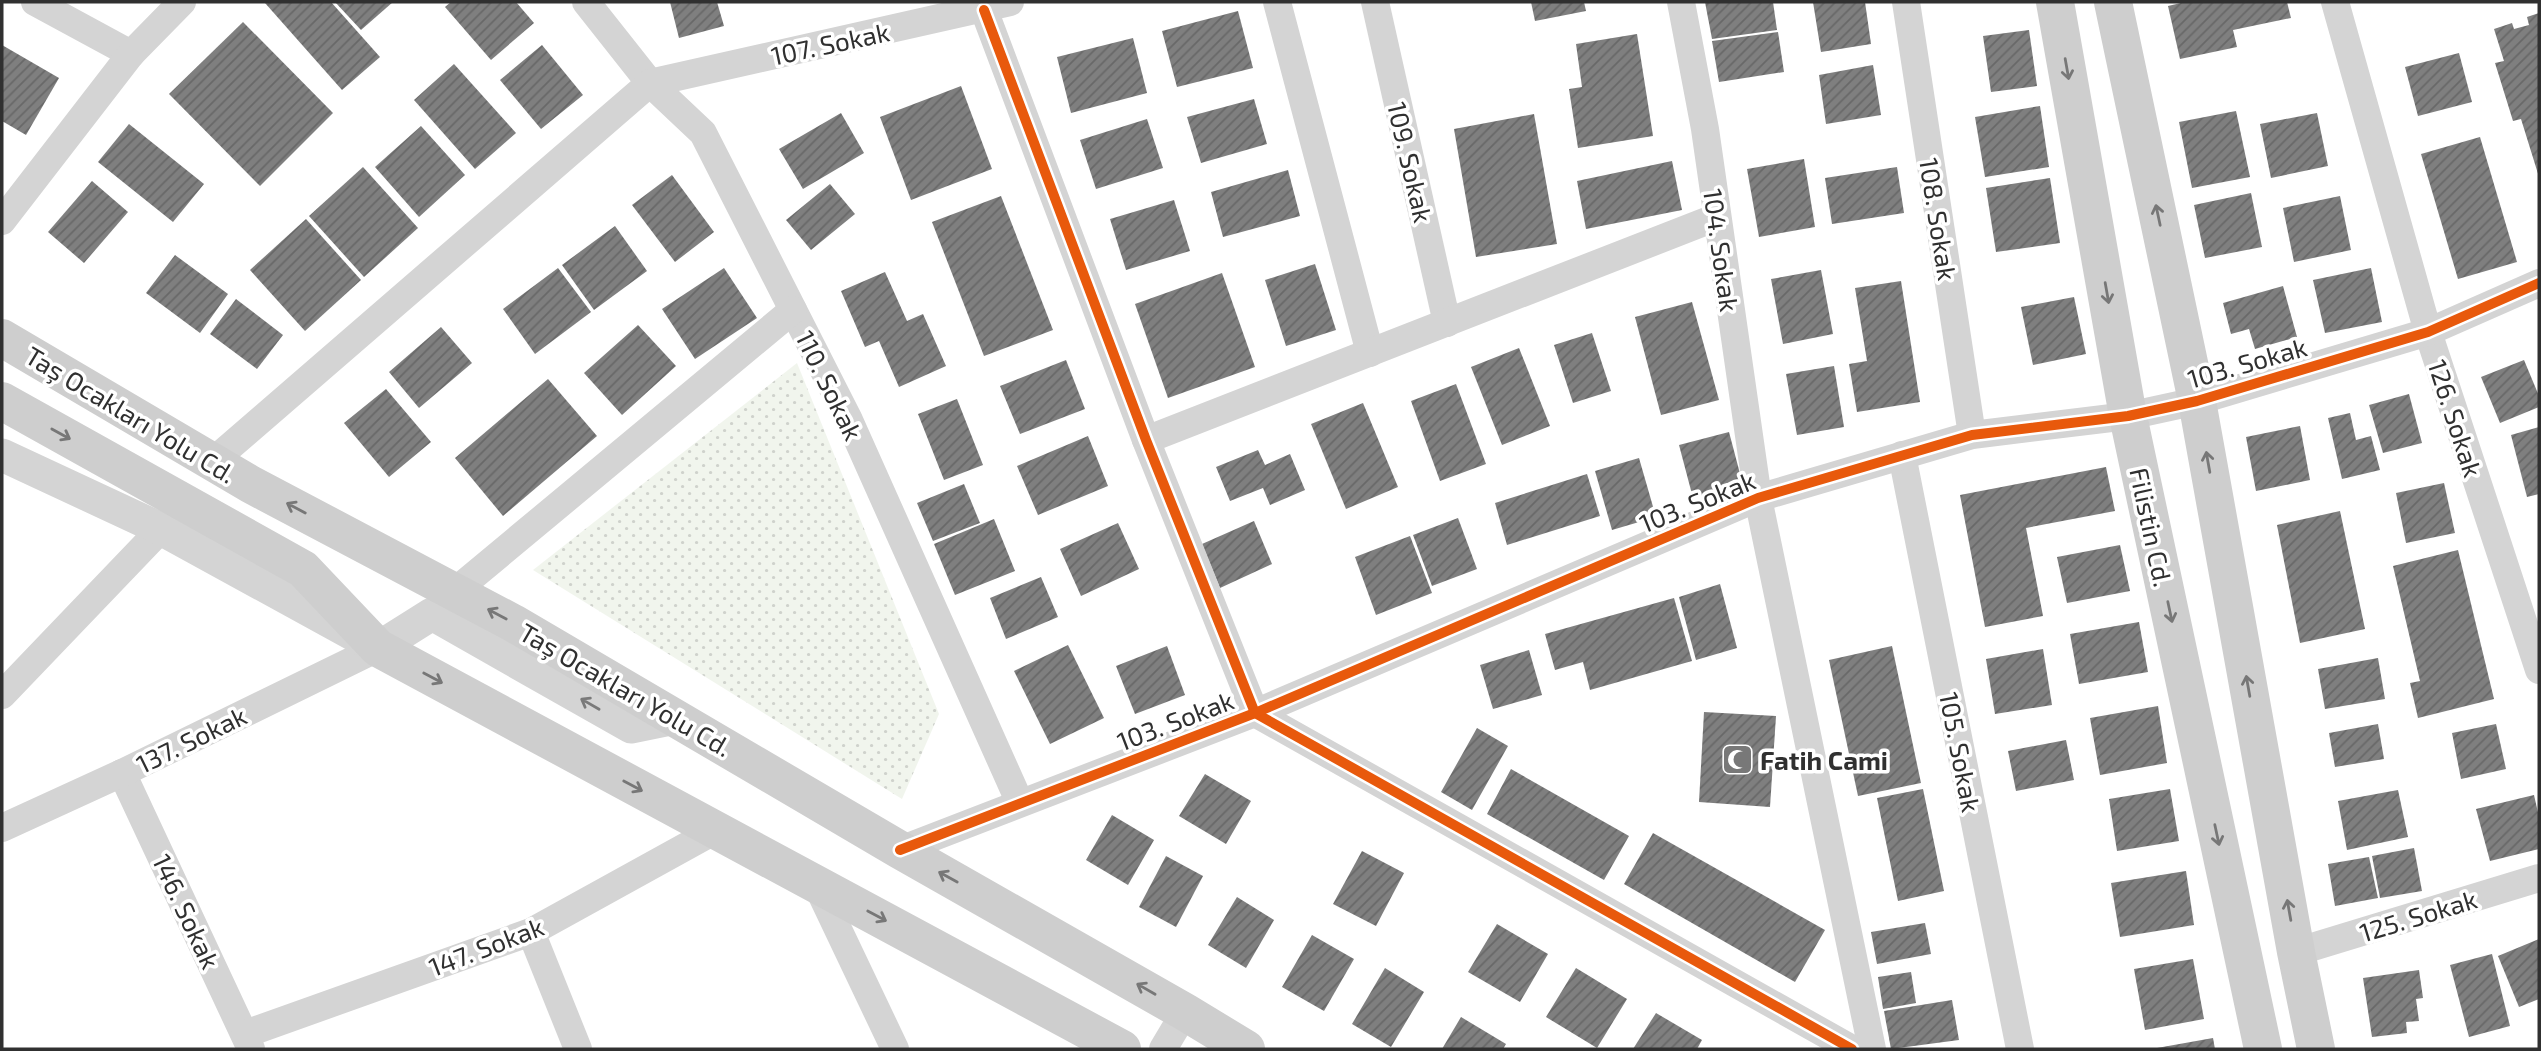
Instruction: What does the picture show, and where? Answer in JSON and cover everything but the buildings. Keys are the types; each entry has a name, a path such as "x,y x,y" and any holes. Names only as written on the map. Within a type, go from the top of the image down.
{"main road":[{"name":"Filistin Cd.","path":"2055,2 2128,416 2263,1049"},
{"path":"2113,2 2197,401 2296,952 2316,1049"},
{"name":"Taş Ocakları Yolu Cd.","path":"2,338 212,462 513,623 1246,1049"},
{"name":"Taş Ocakları Yolu Cd.","path":"2,401 303,569 378,648 1122,1049"}],"street":[{"path":"35,2 131,54"},
{"name":"110. Sokak","path":"586,2 650,83 703,133 848,418 1020,803"},
{"path":"1277,2 1370,353"},
{"name":"109. Sokak","path":"1375,2 1447,323"},
{"name":"104. Sokak","path":"1681,2 1705,130 1758,499 1872,1049"},
{"name":"108. Sokak","path":"1906,2 1972,435"},
{"name":"126. Sokak","path":"2335,2 2428,332 2539,670"},
{"path":"997,6 1146,440 1255,713 1852,1049"},
{"name":"107. Sokak","path":"650,83 997,6"},
{"path":"2,221 167,8"},
{"path":"212,462 650,83"},
{"path":"1146,440 1717,217"},
{"name":"103. Sokak","path":"900,850 1255,713 1758,499 1972,435 2128,416 2197,401 2428,332 2539,283"},
{"path":"454,592 793,310"},
{"path":"2,455 161,529 378,648 432,614 631,727 675,718"},
{"name":"105. Sokak","path":"1902,455 2020,1049"},
{"path":"2,695 161,529"},
{"name":"137. Sokak","path":"2,828 122,773 378,648"},
{"name":"146. Sokak","path":"122,773 248,1042"},
{"name":"147. Sokak","path":"248,1042 531,932 714,831"},
{"name":"125. Sokak","path":"2296,952 2539,877"},
{"path":"816,883 895,1049"},
{"path":"531,932 578,1049"},
{"path":"1163,1049 1185,1012"}],"shaded area":[{"path":"797,363 939,714 902,799 533,570"}],"cycle path":[{"path":"984,10 1146,440 1255,713 1852,1049"},
{"path":"900,850 1255,713 1758,498 1972,435 2128,416 2197,401 2428,332 2539,283"}],"place":[{"name":"Fatih Cami","path":"1737,759"}]}
